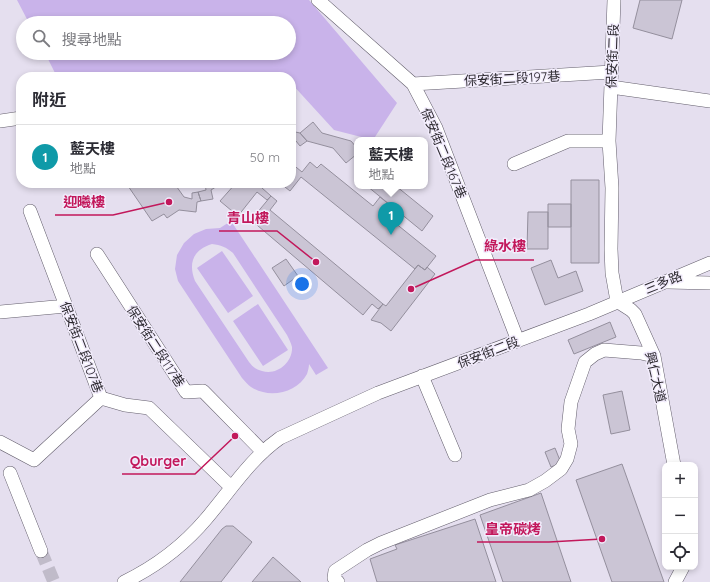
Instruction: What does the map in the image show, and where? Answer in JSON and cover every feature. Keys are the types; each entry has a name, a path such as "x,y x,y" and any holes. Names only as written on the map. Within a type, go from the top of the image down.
{"street":[{"name":"保安街二段167巷","path":"318,0 413,84 436,128 518,341"},
{"name":"保安街二段","path":"124,582 147,569 175,549 206,520 231,487 263,452 280,438 305,425 373,395 589,314 617,301 612,273 612,188 609,141 614,0"},
{"name":"保安街二段197巷","path":"413,84 611,72"},
{"path":"611,87 710,100"},
{"path":"0,121 16,119"},
{"path":"514,164 568,141 609,141"},
{"name":"保安街二段107巷","path":"30,211 102,398 125,405 150,408 231,487"},
{"name":"保安街二段117巷","path":"97,254 186,392 203,391 263,452"},
{"name":"三多路","path":"617,301 710,263"},
{"path":"663,282 710,283"},
{"name":"興仁大道","path":"617,301 632,310 635,314 654,356 673,462"},
{"path":"0,312 66,306"},
{"path":"338,582 334,578 335,571 367,550 431,522 490,500 529,490 545,481 560,469 566,459 571,444 568,429 571,402 586,362 595,354 604,350 641,353 654,356"},
{"path":"422,376 455,455"},
{"path":"0,442 34,460 102,398"},
{"path":"9,474 41,551"},
{"path":"675,582 681,570"}],"shaded area":[{"path":"17,0 309,0 397,103 375,137 361,137 334,130 296,88 296,72 54,72 48,60 296,60 296,16 25,16"},
{"path":"231,221 328,368 316,375 309,364 307,374 297,386 290,390 274,393 258,391 242,378 178,281 175,269 177,255 184,243 194,234 206,229 220,228","holes":["212,244 226,248 233,253 291,342 292,353 290,358 287,363 278,370 267,372 258,370 251,365 195,281 192,268 194,258 200,250"]},
{"path":"222,251 253,296 228,313 197,268"},
{"path":"258,304 288,350 263,366 233,321"}],"building":[{"path":"640,0 682,0 672,39 633,28"},
{"path":"313,122 322,133 351,141 354,144 354,156 346,163 333,148 307,141 300,133"},
{"path":"296,132 300,133 307,141 300,146 296,141"},
{"path":"310,162 317,168 321,164 373,206 380,197 391,206 384,214 436,256 425,270 418,265 415,269 301,177 296,183 296,167 302,172"},
{"path":"571,180 599,180 599,263 571,263"},
{"path":"129,188 178,188 184,197 192,199 192,193 198,192 201,201 197,202 196,212 179,210 167,218 164,214 152,221"},
{"path":"206,188 214,188 211,190 213,199 201,201 198,192 206,190"},
{"path":"232,188 262,188 271,196 267,200 257,192 238,216 220,201"},
{"path":"371,189 400,189 433,216 422,231"},
{"path":"271,196 277,201 270,210 383,304 378,309 372,304 363,315 251,220"},
{"path":"548,204 571,204 571,227 548,227"},
{"path":"528,212 548,212 548,249 527,249"},
{"path":"286,259 298,276 284,286 272,268"},
{"path":"551,260 558,278 576,271 583,291 545,305 531,268"},
{"path":"418,265 425,270 427,267 435,274 391,331 381,323 371,320 383,304 386,306"},
{"path":"610,322 616,337 574,354 568,340"},
{"path":"622,391 630,430 611,434 603,395"},
{"path":"555,448 561,463 551,467 545,452"},
{"path":"622,464 664,582 612,582 576,480"},
{"path":"541,493 571,582 503,582 480,515"},
{"path":"475,519 496,582 377,582 370,559 397,549 395,545"},
{"path":"226,526 233,526 252,542 221,582 180,582 222,529"},
{"path":"273,557 301,582 252,582"}],"tunnel":[{"path":"41,551 54,582"}],"place":[{"name":"迎曦樓","path":"169,202"},
{"name":"藍天樓","path":"391,235"},
{"name":"青山樓","path":"316,262"},
{"name":"綠水樓","path":"411,289"},
{"name":"Qburger","path":"235,436"},
{"name":"皇帝碳烤","path":"602,539"}]}
